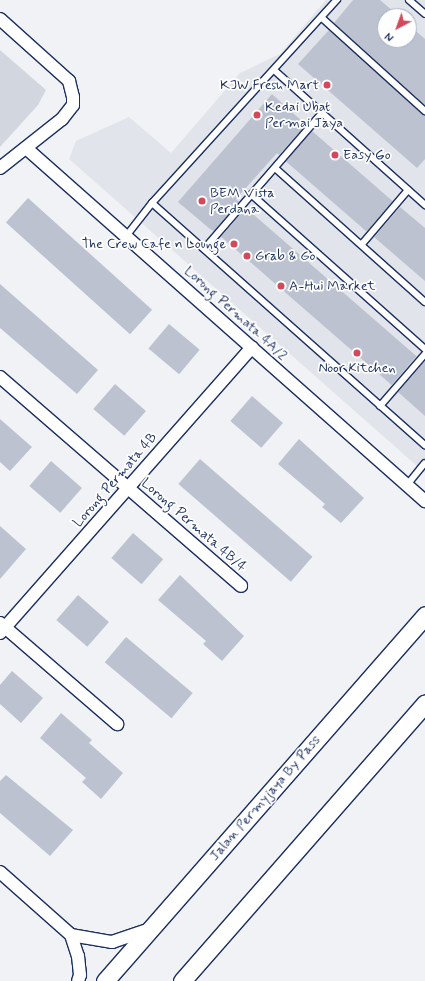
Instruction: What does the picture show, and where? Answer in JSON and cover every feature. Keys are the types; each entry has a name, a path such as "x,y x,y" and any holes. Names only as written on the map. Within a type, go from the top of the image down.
{"main road":[{"name":"Jalan Permyjaya By Pass","path":"105,981 425,615"},
{"path":"182,981 425,703"}],"street":[{"path":"0,19 53,65 69,82 73,89 73,105 68,113 0,168"},
{"name":"Lorong Permata 4A/2","path":"26,148 127,235 425,501"},
{"name":"Lorong Permata 4B","path":"2,628 252,347"},
{"name":"Lorong Permata 4B/4","path":"0,377 241,586"},
{"path":"2,628 117,724"},
{"path":"0,872 71,935 78,956 80,975 78,981"},
{"path":"71,935 112,942 150,929"}],"lane":[{"path":"127,235 152,203 337,0"},
{"path":"409,0 425,14"},
{"path":"322,18 425,110"},
{"path":"274,70 425,205"},
{"path":"205,248 322,113"},
{"path":"275,168 362,244 425,302"},
{"path":"362,244 408,190"},
{"path":"252,194 425,349"},
{"path":"152,203 205,248 425,445"},
{"path":"380,406 425,354"},
{"path":"407,485 425,463"}],"shaded area":[{"path":"326,0 425,0 425,473 69,159 76,141 129,117 171,153 240,73 280,54"},
{"path":"0,50 46,90 38,105 0,147"}],"building":[{"path":"353,0 380,0 390,8 377,8 377,48 417,48 417,32 425,39 425,105 334,23"},
{"path":"329,30 425,115 425,159 417,168 298,64"},
{"path":"272,94 306,125 279,155 277,153 236,199 239,202 214,231 178,202"},
{"path":"312,131 393,201 367,231 286,161"},
{"path":"28,198 152,310 130,334 6,223"},
{"path":"400,207 425,228 425,281 374,237"},
{"path":"246,208 417,356 392,385 221,237"},
{"path":"0,284 98,370 77,394 0,328"},
{"path":"169,324 200,350 179,374 148,349"},
{"path":"425,361 425,416 398,392"},
{"path":"115,384 146,411 124,436 93,409"},
{"path":"252,396 283,423 261,448 230,421"},
{"path":"0,419 32,447 10,471 0,462"},
{"path":"299,439 364,498 341,523 322,507 325,504 278,464"},
{"path":"200,459 312,557 291,582 178,484"},
{"path":"51,461 82,488 60,513 29,486"},
{"path":"0,526 26,549 0,579"},
{"path":"133,533 163,559 142,584 111,558"},
{"path":"180,575 244,636 222,661 203,644 206,641 158,600"},
{"path":"78,595 109,622 87,647 56,620"},
{"path":"126,637 193,693 171,718 105,662"},
{"path":"12,671 43,698 21,723 0,704 0,685"},
{"path":"61,713 92,740 89,743 123,773 101,799 82,782 86,778 40,738"},
{"path":"6,775 73,830 50,856 0,813 0,781"}],"place":[{"name":"KJW Fresh Mart","path":"327,85"},
{"name":"Kedai Ubat Permai Jaya","path":"257,115"},
{"name":"Easy Go","path":"335,155"},
{"name":"BEM Vista Perdana","path":"202,201"},
{"name":"The Crew Cafe n Lounge","path":"234,244"},
{"name":"Grab & Go","path":"247,256"},
{"name":"A-Hui Market","path":"281,286"},
{"name":"Noor Kitchen","path":"357,353"}]}
